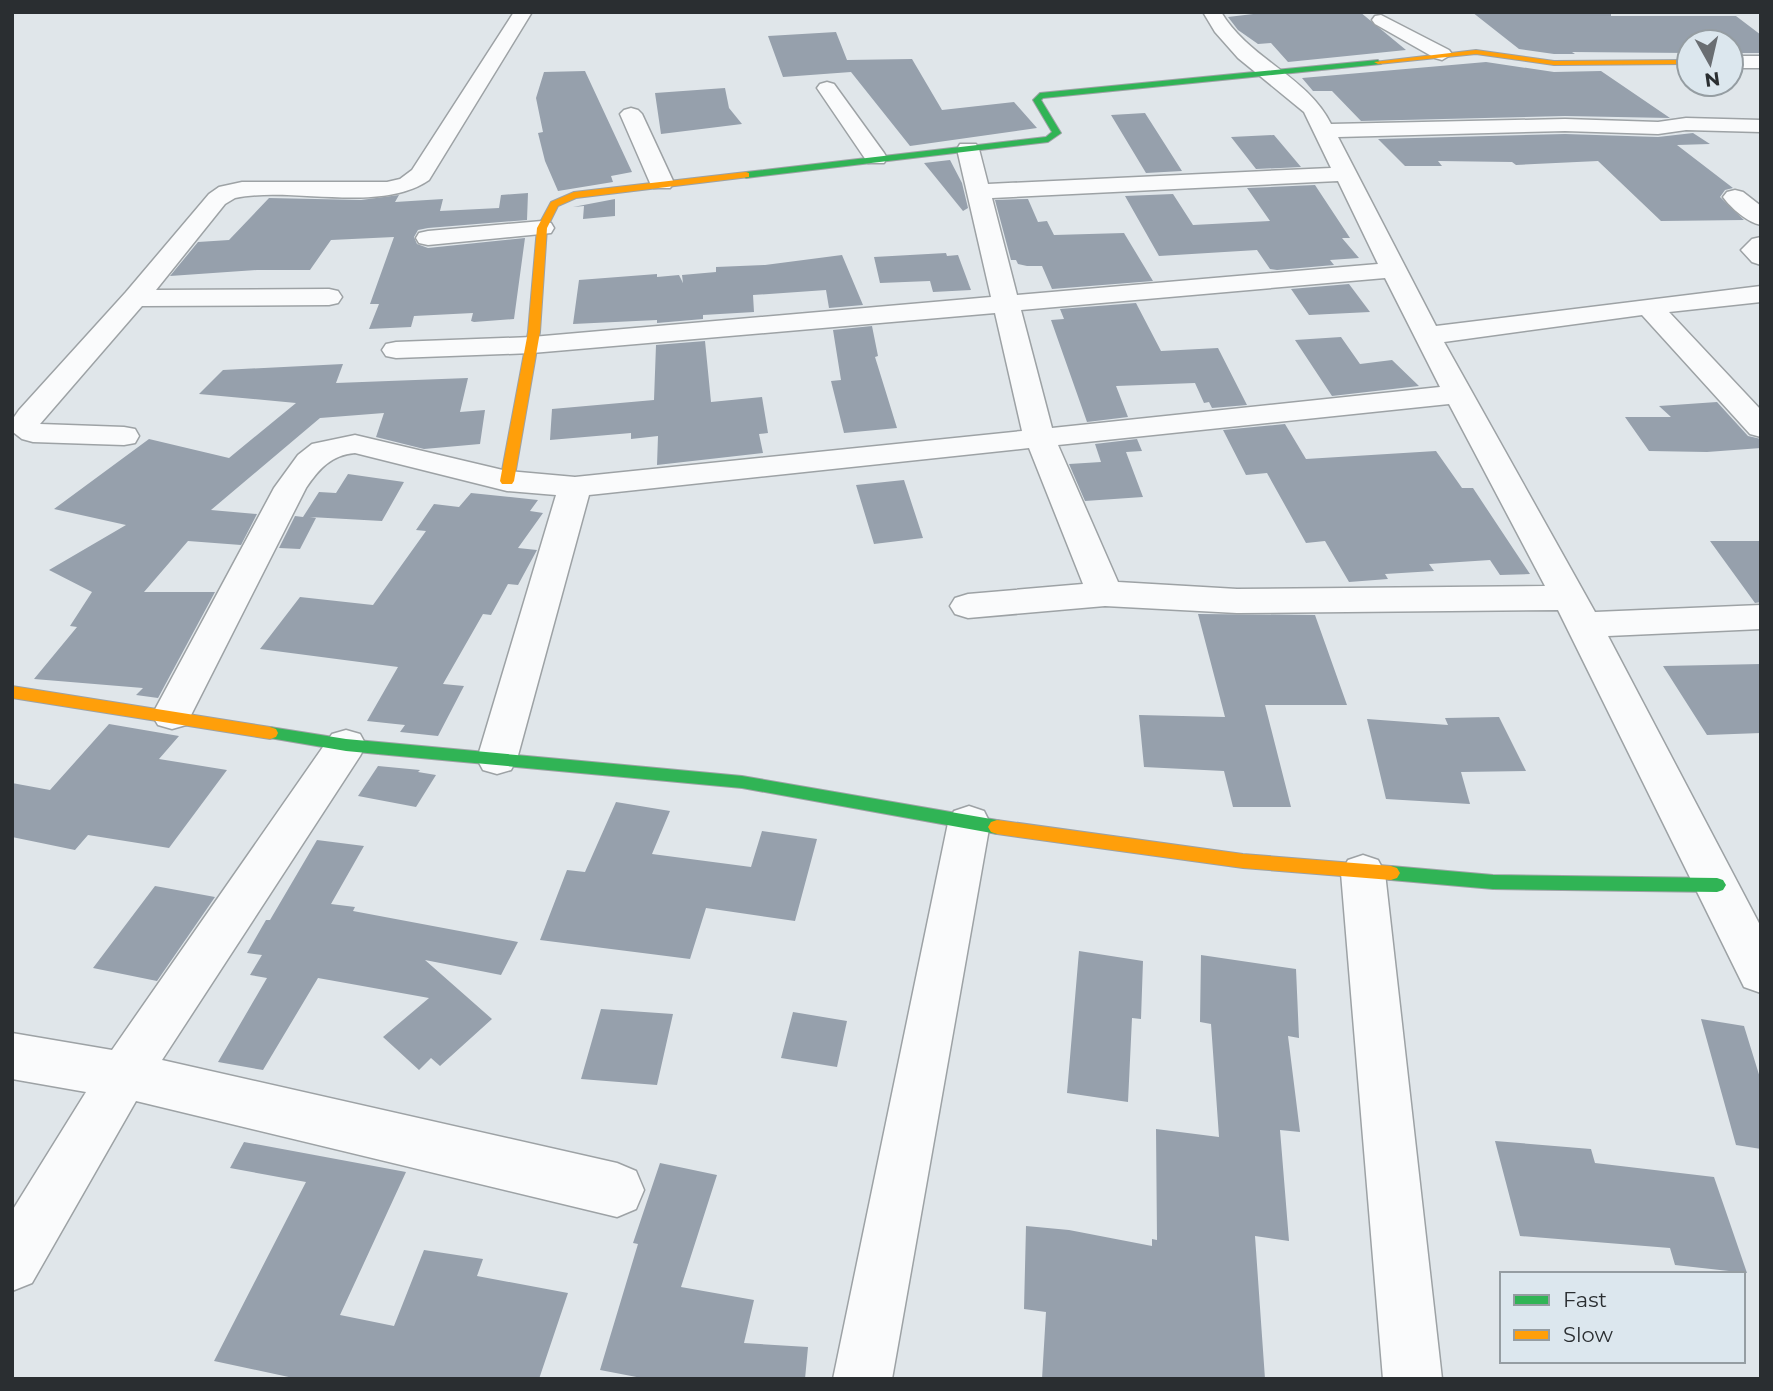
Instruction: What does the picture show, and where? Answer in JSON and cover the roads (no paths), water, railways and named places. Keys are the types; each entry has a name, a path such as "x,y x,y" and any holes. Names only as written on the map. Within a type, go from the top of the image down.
{"street":[{"path":"124,436 33,433 24,426 218,199 227,192 242,189 387,189 408,184 421,175 523,12"},
{"path":"1212,12 1222,34 1313,109 1343,174 1427,336 1737,908 1761,973"},
{"path":"1381,20 1443,54"},
{"path":"507,481 532,345 542,228 554,204 573,195 1048,139 1057,133 1037,100 1040,96 1443,54 1496,52 1575,64 1675,62"},
{"path":"827,88 876,158"},
{"path":"631,114 662,183"},
{"path":"1324,131 1565,125 1658,128 1686,124 1761,126"},
{"path":"968,149 1039,436 1105,594"},
{"path":"978,192 1343,174"},
{"path":"1735,197 1761,218"},
{"path":"428,238 542,228"},
{"path":"1761,244 1754,250 1761,257"},
{"path":"396,350 532,345 1393,270"},
{"path":"1427,336 1761,294"},
{"path":"135,298 329,297"},
{"path":"1649,306 1761,428"},
{"path":"172,715 290,488 310,459 323,449 339,444 355,444 507,481 575,487 1039,436 1458,394"},
{"path":"497,759 575,487"},
{"path":"968,606 1105,594 1142,594 1237,601 1761,617"},
{"path":"12,692 172,715 237,729 346,745 742,782 969,823 1243,862 1493,882 1737,908"},
{"path":"12,1263 124,1075 346,745"},
{"path":"862,1379 969,823"},
{"path":"1363,873 1413,1379"},
{"path":"12,1056 124,1075 617,1190"}]}
